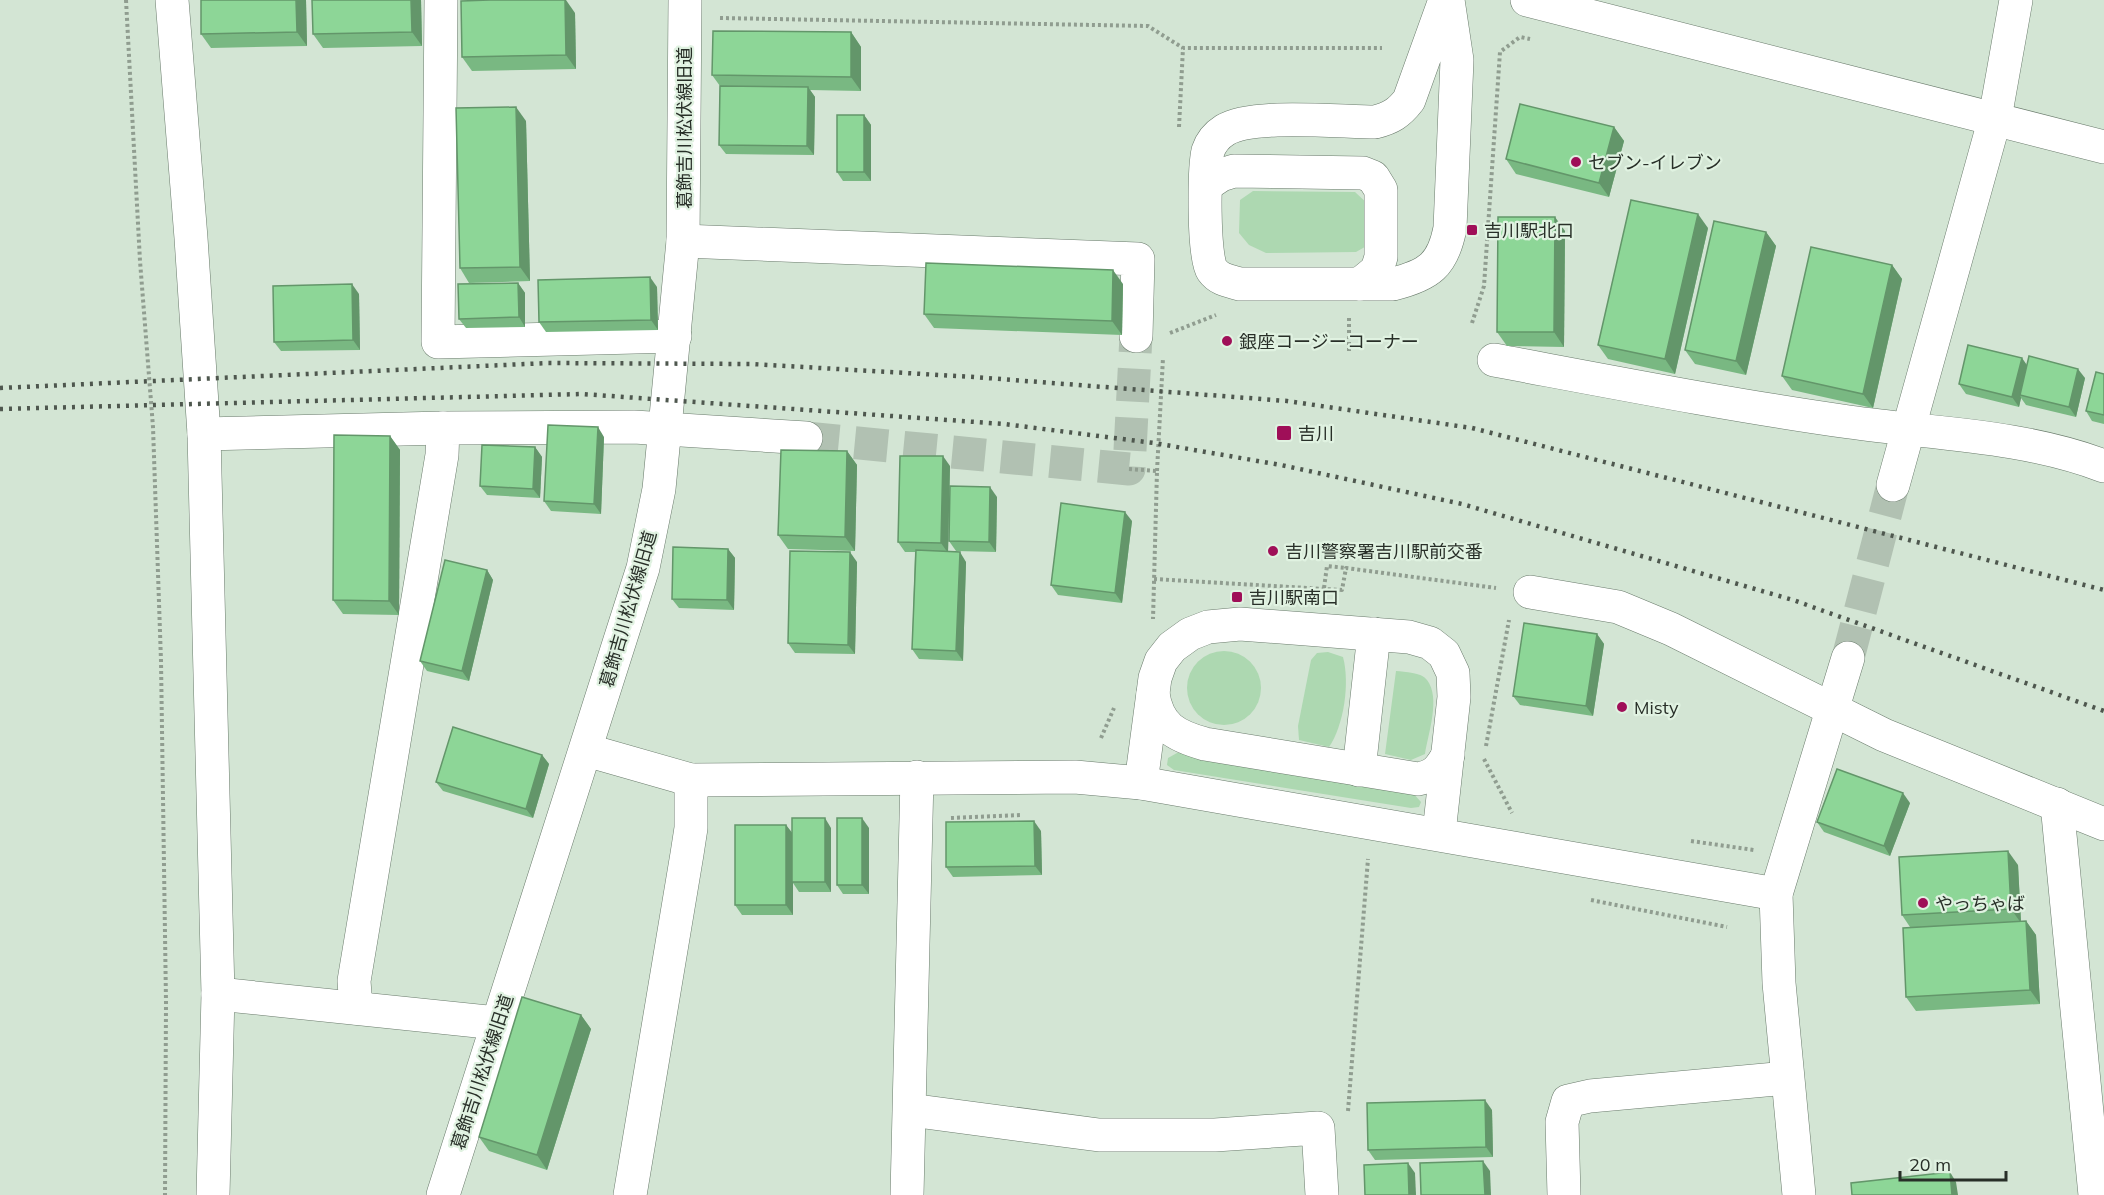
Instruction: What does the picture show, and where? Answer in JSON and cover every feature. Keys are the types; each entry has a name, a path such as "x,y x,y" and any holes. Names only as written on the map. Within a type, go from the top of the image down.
{"street":[{"path":"172,0 204,434 218,994 213,1195"},
{"path":"441,0 438,342 675,336"},
{"name":"葛飾吉川松伏線旧道","path":"443,1195 643,568 659,489 675,336 682,241 685,0"},
{"path":"1446,0 1457,60 1450,228 1447,247 1437,264 1417,278 1355,298 1222,280 1211,270 1206,255 1208,152 1216,136 1227,128 1249,121 1375,122 1390,118 1401,111 1409,100 1446,0"},
{"path":"1527,0 2104,147"},
{"path":"1893,485 1995,118 2016,0"},
{"path":"1206,185 1221,175 1234,171 1363,173 1373,177 1381,190 1381,257 1377,270 1355,298"},
{"path":"682,241 1138,259 1154,340"},
{"path":"1494,360 1690,398 1908,430 2021,442 2077,455 2104,466"},
{"path":"204,434 443,428 666,428 806,438"},
{"path":"356,1008 354,981 442,455 443,428"},
{"path":"1522,591 1618,607 1671,629 1884,735 2104,824"},
{"path":"1141,783 1153,694 1161,661 1172,647 1190,634 1208,627 1240,624 1409,637 1430,643 1444,654 1453,673 1454,697 1439,833"},
{"path":"1359,770 1374,634"},
{"path":"1799,1195 1786,1078 1776,894 1848,658"},
{"path":"1153,694 1155,710 1170,730 1181,737 1418,779 1429,777 1439,770 1448,755"},
{"path":"586,750 691,780 1075,777 1141,783 1439,833 1776,894"},
{"path":"907,1195 917,777"},
{"path":"630,1195 691,828 691,780"},
{"path":"2057,804 2098,1190"},
{"path":"218,994 497,1023"},
{"path":"1564,1195 1562,1122 1568,1101 1590,1096 1786,1078"},
{"path":"910,1110 1099,1135 1215,1135 1318,1128 1322,1195"}],"path":[{"path":"126,0 140,261 153,438 166,978 165,1195"},
{"path":"720,18 1148,26 1183,48"},
{"path":"1472,323 1484,286 1500,52 1520,37 1531,40"},
{"path":"1349,354 1355,298"},
{"path":"1148,630 1153,619 1157,471 1154,340 1221,312"},
{"path":"1129,469 1157,471"},
{"path":"1324,588 1327,566 1522,591 1484,761 1513,815"},
{"path":"1154,579 1342,590 1346,568"},
{"path":"1101,738 1115,705"},
{"path":"941,819 1023,815"},
{"path":"1685,840 1754,850"},
{"path":"1346,1122 1368,855"},
{"path":"1588,899 1727,927"}],"green space":[{"path":"1253,191 1355,192 1369,205 1370,244 1356,252 1266,253 1249,245 1239,233 1240,200"},
{"path":"1217,651 1231,651 1245,657 1255,667 1261,681 1261,695 1255,709 1245,719 1231,725 1217,725 1203,719 1193,709 1187,695 1187,681 1193,667 1203,657"},
{"path":"1328,652 1343,657 1346,679 1342,716 1329,747 1299,740 1298,726 1311,660 1317,653"},
{"path":"1396,671 1424,677 1433,696 1425,754 1411,760 1385,754"},
{"path":"1177,753 1198,753 1412,792 1421,802 1419,807 1411,808 1174,770 1167,765 1168,758"}],"building":[{"path":"201,0 296,0 297,32 201,34"},
{"path":"312,0 411,0 412,32 313,34"},
{"path":"565,0 566,55 462,57 461,1"},
{"path":"713,31 851,32 851,77 712,75"},
{"path":"720,86 808,87 807,146 719,145"},
{"path":"1520,104 1614,127 1599,183 1506,159"},
{"path":"516,107 520,267 460,268 456,108"},
{"path":"837,115 864,115 864,172 837,172"},
{"path":"1631,200 1698,214 1665,359 1598,345"},
{"path":"1498,217 1555,217 1554,332 1497,332"},
{"path":"1714,221 1766,232 1736,361 1685,350"},
{"path":"1811,247 1892,265 1863,394 1782,376"},
{"path":"926,263 1113,270 1112,321 924,314"},
{"path":"650,277 651,320 539,322 538,280"},
{"path":"518,283 519,317 459,319 458,284"},
{"path":"352,284 353,340 274,342 273,286"},
{"path":"1968,345 2022,358 2012,397 1959,384"},
{"path":"2029,356 2078,369 2069,407 2020,395"},
{"path":"2096,372 2104,374 2104,415 2086,411"},
{"path":"548,425 598,427 594,504 544,501"},
{"path":"334,435 390,436 389,601 333,600"},
{"path":"482,445 535,447 533,489 480,486"},
{"path":"781,450 847,451 845,537 778,535"},
{"path":"900,456 943,456 941,543 898,542"},
{"path":"950,486 990,487 989,542 949,541"},
{"path":"1061,503 1125,512 1115,593 1051,585"},
{"path":"673,547 728,549 727,600 672,599"},
{"path":"916,550 960,552 956,651 912,649"},
{"path":"790,551 850,552 848,645 788,643"},
{"path":"445,560 487,570 462,671 420,661"},
{"path":"1524,623 1597,634 1586,706 1513,696"},
{"path":"453,727 542,755 526,809 436,782"},
{"path":"1837,769 1903,793 1884,846 1817,822"},
{"path":"792,818 825,818 825,882 792,882"},
{"path":"837,818 862,818 862,885 837,885"},
{"path":"1034,821 1035,866 946,867 946,822"},
{"path":"735,825 786,825 786,905 735,905"},
{"path":"2008,851 2011,909 1902,915 1899,857"},
{"path":"2026,921 2030,990 1906,997 1903,928"},
{"path":"522,997 581,1015 537,1155 479,1137"},
{"path":"1485,1100 1486,1147 1368,1150 1367,1103"},
{"path":"1483,1161 1485,1195 1421,1195 1420,1163"},
{"path":"1408,1163 1409,1195 1365,1195 1364,1165"},
{"path":"1950,1172 1952,1195 1852,1195 1851,1183"}],"tunnel":[{"path":"806,438 1129,469 1136,336"},
{"path":"1848,658 1893,485"}],"railway":[{"path":"0,388 548,363 752,364 974,377 1287,401 1472,428 2104,590"},
{"path":"0,409 582,394 1004,424 1154,443 1281,465 1462,504 1793,600 2104,711"}],"place":[{"name":"セブン-イレブン","path":"1576,162"},
{"name":"吉川駅北口","path":"1472,230"},
{"name":"銀座コージーコーナー","path":"1227,341"},
{"name":"吉川","path":"1284,433"},
{"name":"吉川警察署吉川駅前交番","path":"1273,551"},
{"name":"吉川駅南口","path":"1237,597"},
{"name":"Misty","path":"1622,707"},
{"name":"やっちゃば","path":"1923,903"}]}
